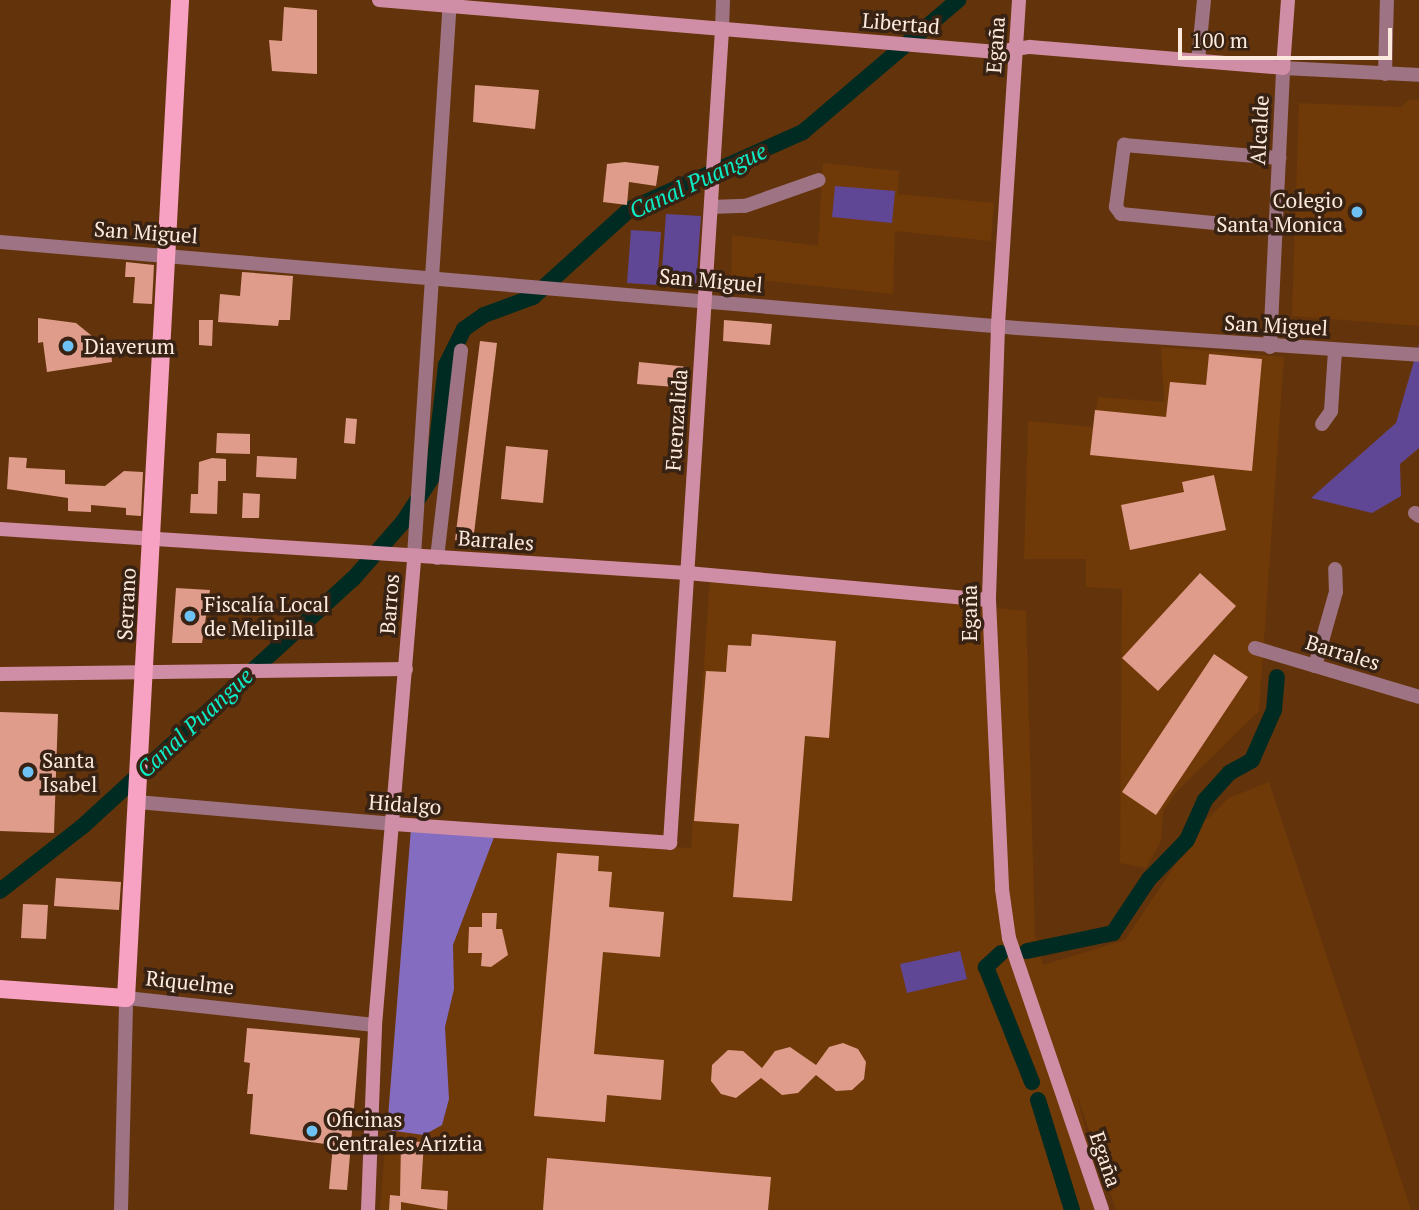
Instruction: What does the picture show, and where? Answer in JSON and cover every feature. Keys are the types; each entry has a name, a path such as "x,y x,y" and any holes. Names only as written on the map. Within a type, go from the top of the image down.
{"main road":[{"name":"Serrano","path":"126,999 180,0"},
{"name":"Riquelme","path":"0,989 126,999"}],"street":[{"name":"Libertad","path":"379,0 450,3 920,46 1419,75"},
{"name":"Fuenzalida","path":"670,843 723,0"},
{"name":"Egaña","path":"1019,0 998,326 989,600 994,767 1009,939 1102,1210"},
{"path":"1198,61 1204,0"},
{"name":"Alcalde","path":"1270,347 1288,0"},
{"path":"1385,74 1387,0"},
{"name":"Barros","path":"368,1210 375,1025 394,824 435,277 450,3"},
{"path":"1275,229 1121,214 1116,207 1124,145 1279,158"},
{"path":"711,207 745,206 819,180"},
{"name":"San Miguel","path":"0,242 998,326 1270,347 1419,355"},
{"path":"437,558 461,350"},
{"path":"1322,424 1331,411 1335,350"},
{"name":"Barrales","path":"0,528 687,573 989,600"},
{"path":"1315,666 1338,586 1335,569"},
{"name":"Barrales","path":"1255,648 1419,697"},
{"path":"0,674 406,669"},
{"name":"Hidalgo","path":"138,796 394,824 670,843"},
{"name":"Riquelme","path":"126,999 375,1025"},
{"name":"Serrano","path":"121,1210 126,999"}],"shaded area":[{"name":"Colegio Santa Monica","path":"1410,99 1419,100 1419,326 1292,316 1299,103 1401,107"},
{"path":"823,163 899,171 898,194 994,203 991,241 895,231 893,294 731,277 732,235 818,246"},
{"path":"835,186 895,191 892,223 832,217"},
{"path":"666,214 701,216 696,285 661,283"},
{"path":"631,230 661,232 657,285 627,283"},
{"path":"1419,344 1419,448 1400,464 1401,496 1372,513 1311,498 1396,423"},
{"path":"1161,347 1284,357 1259,711 1177,791 1163,811 1161,841 1146,868 1120,863 1122,589 1086,587 1086,559 1024,559 1028,421 1093,427 1098,397 1164,402"},
{"path":"710,578 1026,611 1035,935 1043,965 1125,940 1204,822 1229,798 1269,782 1411,1210 1116,1210 1076,1092 1105,1210 380,1210 411,828 691,848"},
{"path":"411,828 496,832 453,945 454,989 445,1027 449,1099 442,1125 424,1135 387,1130"},
{"path":"960,951 967,979 907,993 900,964"}],"building":[{"path":"284,7 317,10 317,74 272,71 269,40 282,41"},
{"path":"475,85 539,90 535,129 473,122"},
{"path":"625,162 659,166 656,186 629,182 627,205 603,202 607,164"},
{"path":"126,262 154,265 152,304 133,303 135,277 125,277"},
{"path":"242,272 293,276 290,320 279,320 278,326 218,322 220,294 240,296"},
{"name":"Diaverum","path":"38,318 76,323 92,336 91,354 111,350 112,362 47,372 43,342 38,343"},
{"path":"199,320 213,320 212,346 199,345"},
{"path":"724,320 772,324 770,345 723,341"},
{"path":"480,341 497,343 473,542 455,540"},
{"path":"1209,354 1262,359 1252,471 1090,455 1095,410 1166,417 1170,382 1206,385"},
{"path":"639,362 689,367 687,388 637,384"},
{"path":"346,418 357,419 355,444 344,443"},
{"path":"217,433 250,434 250,454 216,453"},
{"path":"506,446 548,450 543,503 501,499"},
{"path":"257,456 297,458 296,479 256,477"},
{"path":"9,457 27,458 26,468 65,470 65,484 105,486 124,471 143,472 141,516 126,515 126,508 91,505 91,512 68,511 68,498 7,489"},
{"path":"212,458 226,459 226,481 218,481 217,514 190,513 191,494 198,494 199,462"},
{"path":"1214,475 1226,530 1130,550 1121,505 1184,492 1182,482"},
{"path":"243,493 260,494 259,518 242,518"},
{"path":"1200,573 1236,606 1158,691 1122,658"},
{"name":"Fiscalía Local de Melipilla","path":"176,588 210,590 202,643 172,643"},
{"path":"752,634 836,641 829,738 805,736 792,901 733,897 739,824 694,821 706,671 726,672 728,645 751,646"},
{"path":"1214,654 1248,677 1156,815 1122,792"},
{"name":"Santa Isabel","path":"0,712 58,714 54,833 0,831"},
{"path":"557,853 599,856 598,871 612,872 609,907 664,912 660,957 603,952 594,1054 664,1060 661,1100 607,1095 605,1122 534,1116"},
{"path":"56,878 121,882 119,910 54,906"},
{"path":"23,904 48,905 46,939 21,938"},
{"path":"482,913 497,913 496,929 502,929 508,955 491,967 481,966 482,953 468,953 469,927 482,927"},
{"path":"247,1028 360,1038 347,1190 329,1189 333,1145 250,1134 253,1094 247,1094 250,1063 244,1062"},
{"path":"843,1043 858,1049 866,1062 864,1079 852,1090 836,1091 816,1075 798,1093 782,1095 761,1078 736,1098 721,1094 711,1081 712,1065 728,1050 743,1051 762,1068 775,1051 790,1047 816,1065 829,1047"},
{"path":"401,1141 424,1142 421,1189 448,1191 447,1210 401,1202 401,1210 389,1210 390,1195 400,1196"},
{"path":"547,1158 771,1177 768,1210 543,1210"}],"waterway":[{"name":"Canal Puangue","path":"0,891 83,826 353,579 403,522 433,476 446,365 464,329 484,315 533,297 630,209 803,132 958,0"},
{"path":"1027,951 1113,933 1149,879 1187,840 1205,800 1229,773 1252,760 1274,710 1277,677"},
{"path":"1001,953 986,967 1032,1082"},
{"path":"1038,1100 1072,1210"}],"place":[{"name":"Colegio Santa Monica","path":"1357,212"},
{"name":"Diaverum","path":"68,346"},
{"name":"Fiscalía Local de Melipilla","path":"190,616"},
{"name":"Santa Isabel","path":"28,772"},
{"name":"Oficinas Centrales Ariztia","path":"312,1131"}]}
